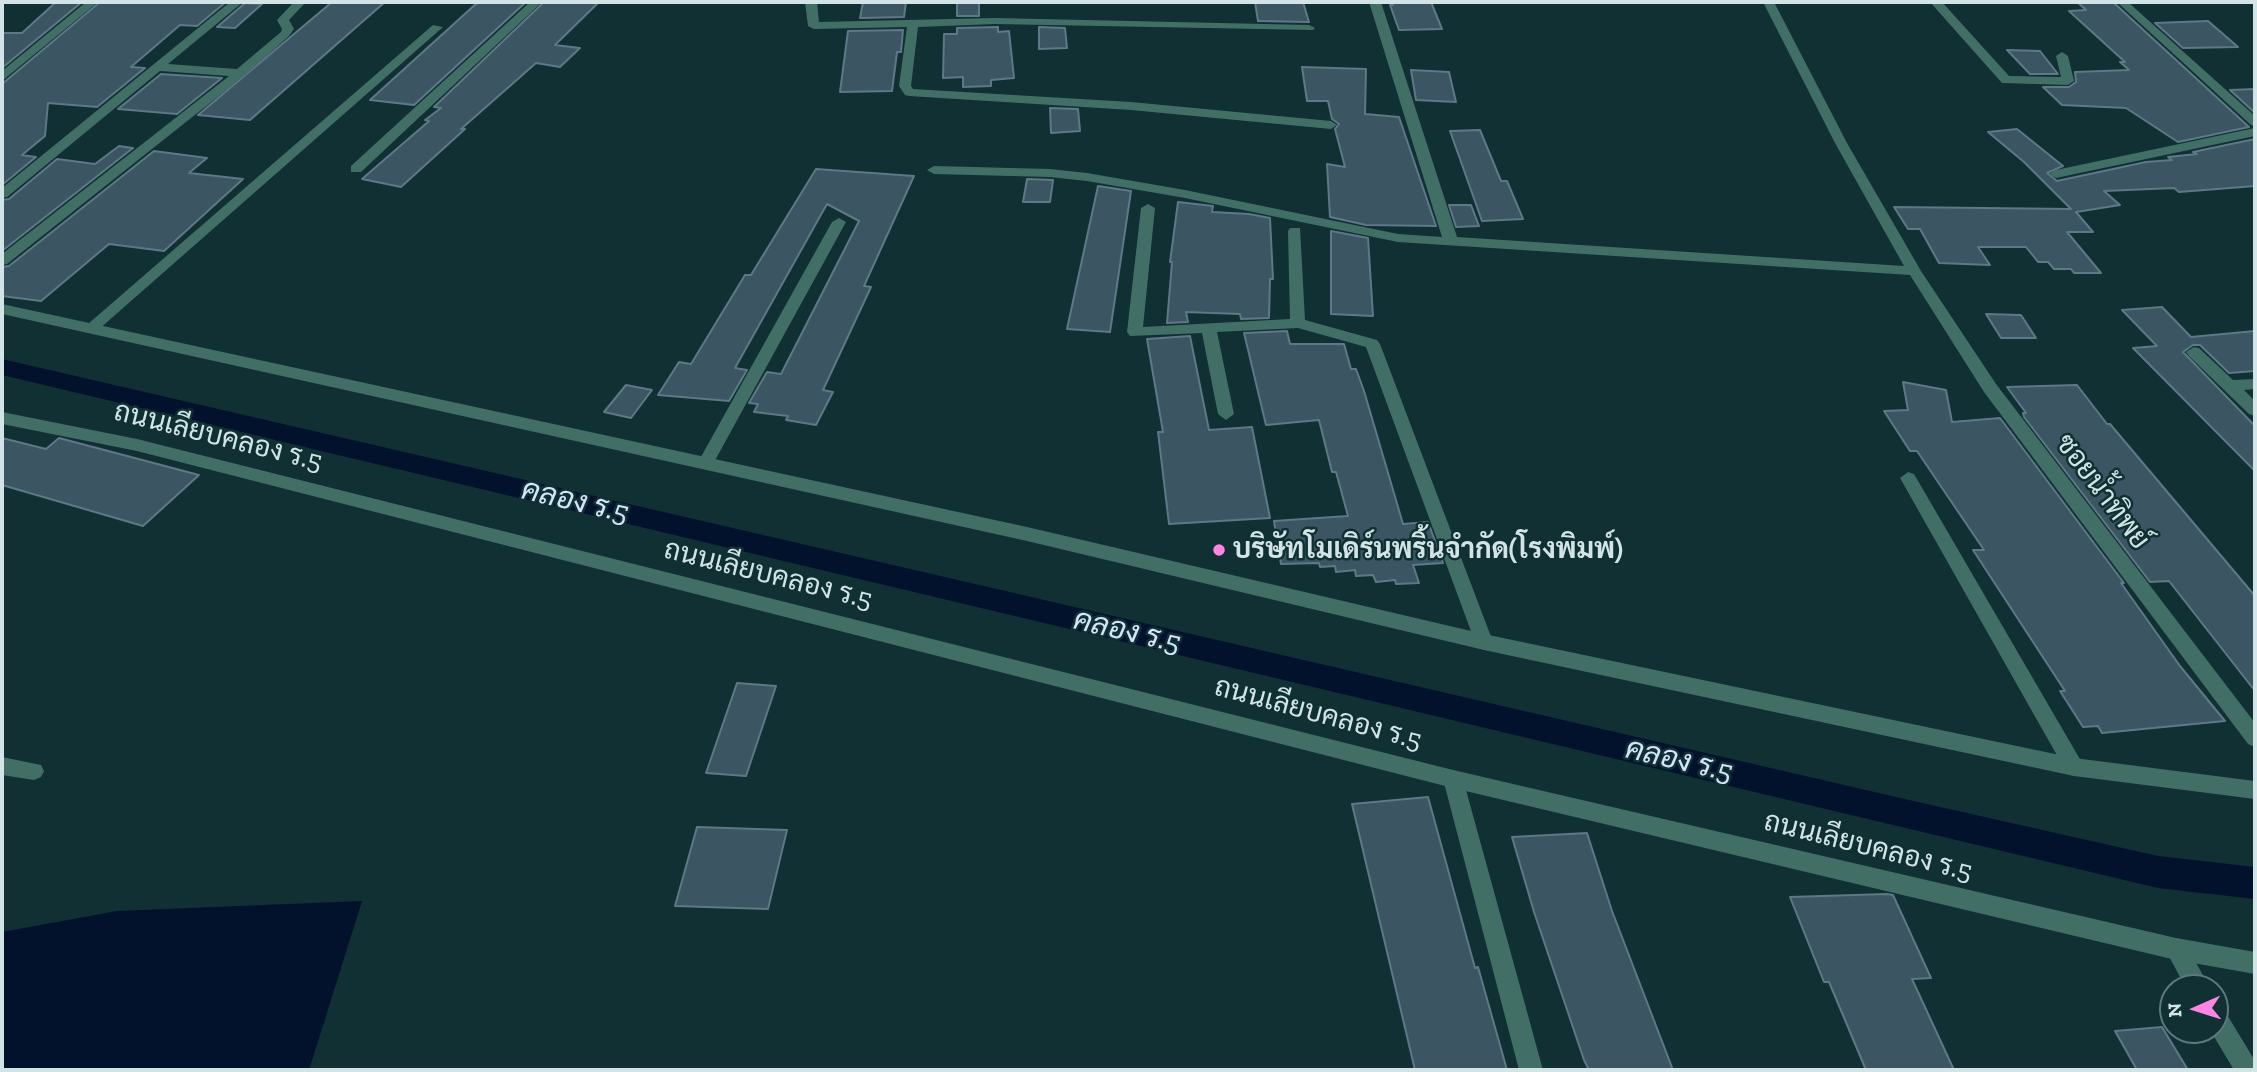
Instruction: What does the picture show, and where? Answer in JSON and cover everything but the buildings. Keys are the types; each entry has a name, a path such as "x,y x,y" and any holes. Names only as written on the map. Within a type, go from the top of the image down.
{"street":[{"path":"2,76 92,2"},
{"path":"2,194 237,2"},
{"path":"2,261 240,74 285,34 288,29 283,20 300,2"},
{"path":"356,169 536,2"},
{"path":"811,2 814,26 1020,22 1308,28"},
{"path":"1375,2 1451,242"},
{"name":"ซอยน้ำทิพย์","path":"1769,2 1841,143 1914,271 1990,388 2255,738"},
{"path":"1936,2 2006,80 2067,81 2062,56"},
{"path":"2122,2 2255,122"},
{"path":"914,23 905,86 909,92 1131,106 1331,125"},
{"path":"93,327 437,26"},
{"path":"157,67 240,74"},
{"path":"2056,174 2255,132"},
{"path":"934,170 1050,173 1087,177 1185,194 1352,231 1398,238 1914,271"},
{"path":"1148,208 1135,332 1298,323 1372,344 1484,642"},
{"path":"705,464 839,222"},
{"path":"1294,231 1298,323"},
{"path":"2,309 1027,534 1484,642 2074,767 2255,790"},
{"path":"1209,329 1226,414"},
{"path":"2194,352 2255,410"},
{"path":"2231,386 2255,384"},
{"name":"ถนนเลียบคลอง ร.5","path":"2,418 150,448 1453,779 2176,949 2255,962"},
{"path":"1908,478 2074,767"},
{"path":"2,765 34,771"},
{"path":"1453,779 1531,1070"},
{"path":"2176,949 2191,974"},
{"path":"2229,1040 2247,1070"}],"water":[{"path":"362,901 309,1070 2,1070 2,932 117,911"}],"waterway":[{"name":"คลอง ร.5","path":"2,367 1909,815 2158,872 2255,883"}],"place":[{"name":"บริษัทโมเดิร์นพริ้นจำกัด(โรงพิมพ์)","path":"1219,550"}]}
